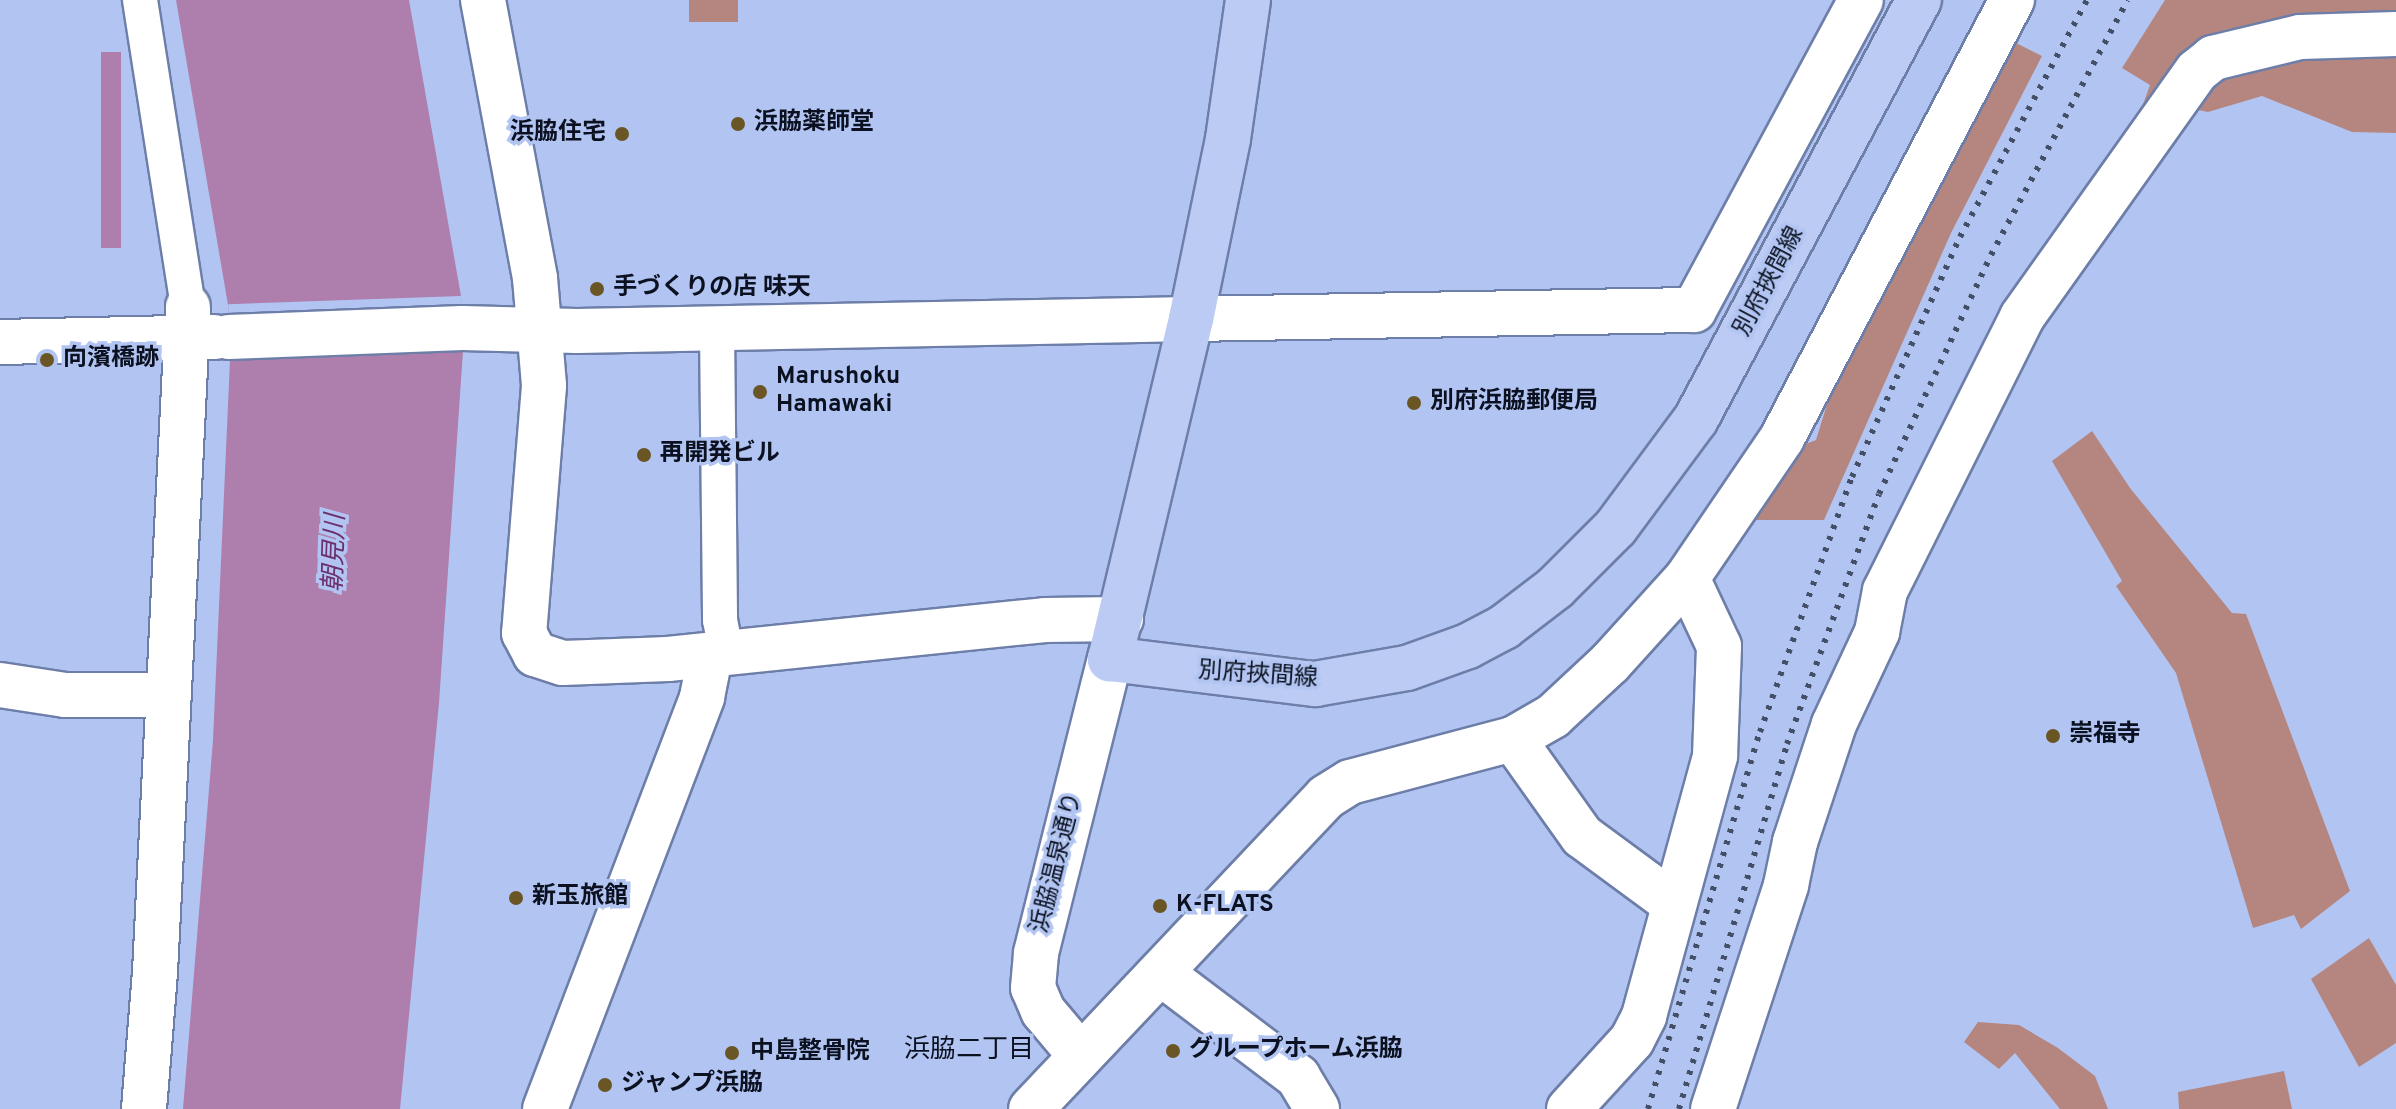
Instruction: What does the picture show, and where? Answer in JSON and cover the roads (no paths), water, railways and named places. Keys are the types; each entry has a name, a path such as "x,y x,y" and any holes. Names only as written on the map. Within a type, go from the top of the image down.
{"main road":[{"path":"1115,639 1191,319 1228,139 1248,0"},
{"name":"別府挾間線","path":"1115,639 1315,684 1407,668 1468,646 1504,627 1555,588 1616,527 1696,419 1919,0"}],"street":[{"path":"140,0 201,327 169,695 144,1109"},
{"path":"483,0 535,278 544,386 525,621 528,645 548,662 563,663 718,656 1045,620 1115,639"},
{"path":"0,342 201,327 717,329 1694,310 1861,0"},
{"path":"1031,1109 1337,789 1513,739 1553,716 1610,663 1687,578 1782,438 2012,0"},
{"path":"1713,1109 1786,885 1795,842 1834,724 1877,632 1885,591 2022,317 2197,71 2213,58 2300,37 2396,34"},
{"path":"545,1109 718,656 717,329"},
{"path":"1569,1109 1632,1040 1644,1016 1715,756 1722,686 1719,646 1687,578"},
{"name":"浜脇温泉通り","path":"1080,1055 1043,1011 1033,988 1036,953 1115,639"},
{"path":"0,685 65,695 169,695"},
{"path":"1513,739 1582,836 1673,903"},
{"path":"1162,974 1298,1077 1317,1109"}],"water":[{"name":"朝見川","path":"176,0 409,0 461,296 463,351 439,703 400,1109 183,1109 213,740 230,360 228,305"},
{"path":"101,52 121,52 121,248 101,248"}],"railway":[{"path":"1648,1109 1760,732 1852,477 1960,237 2087,0"},
{"path":"1679,1109 1787,744 1879,494 1991,255 2128,0"}],"place":[{"name":"浜脇薬師堂","path":"738,124"},
{"name":"浜脇住宅","path":"622,134"},
{"name":"手づくりの店 味天","path":"597,289"},
{"name":"向濱橋跡","path":"47,360"},
{"name":"Marushoku Hamawaki","path":"760,392"},
{"name":"別府浜脇郵便局","path":"1414,403"},
{"name":"再開発ビル","path":"644,455"},
{"name":"崇福寺","path":"2053,736"},
{"name":"新玉旅館","path":"516,898"},
{"name":"K-FLATS","path":"1160,906"},
{"name":"グループホーム浜脇","path":"1173,1051"},
{"name":"中島整骨院","path":"732,1053"},
{"name":"ジャンプ浜脇","path":"605,1085"}],"district":[{"name":"浜脇二丁目","path":"969,1051"}]}
